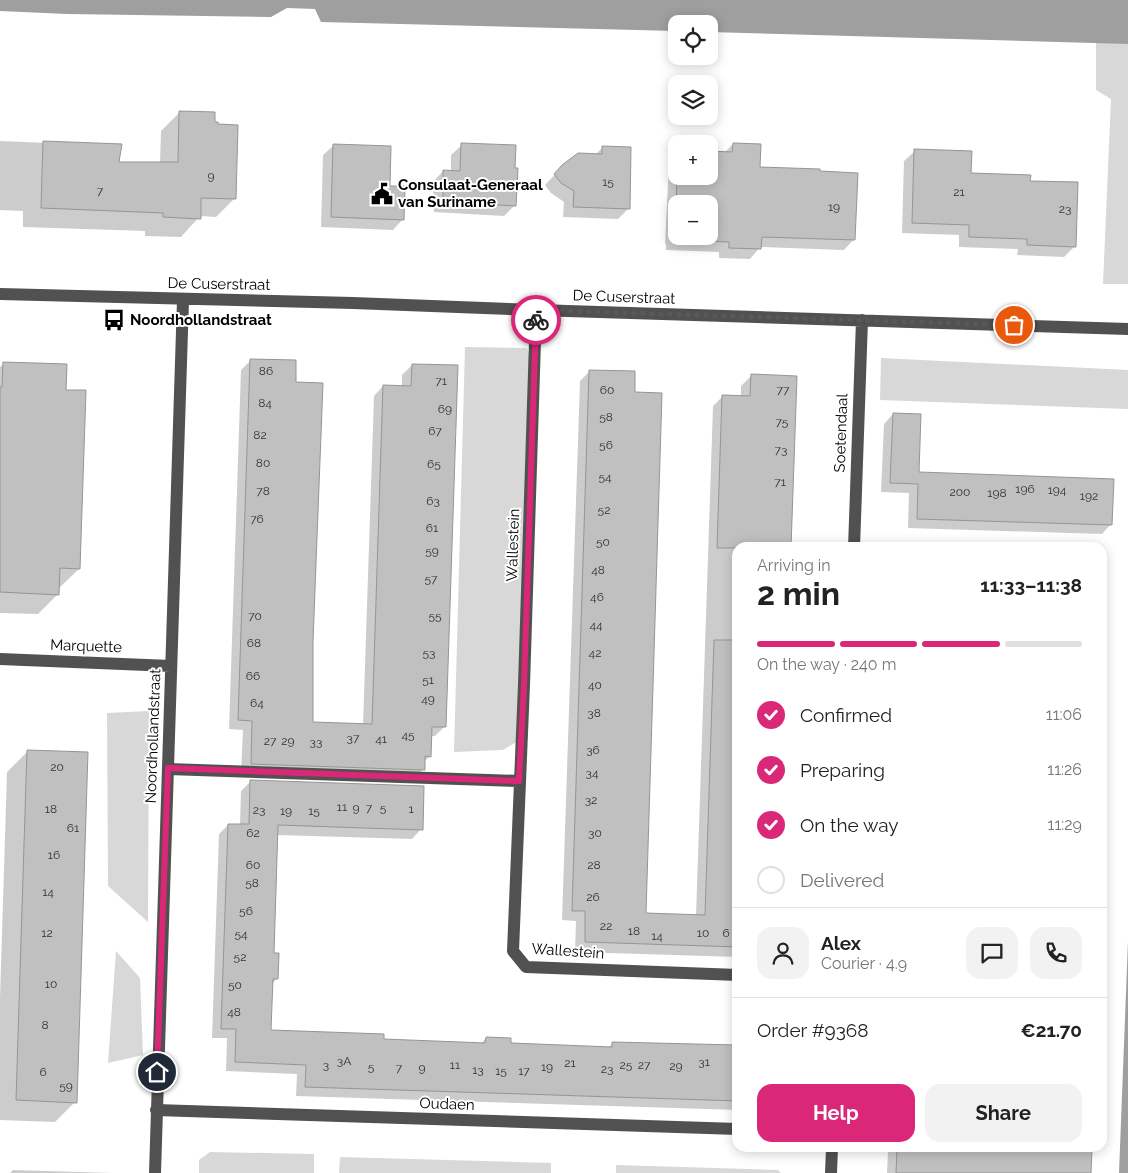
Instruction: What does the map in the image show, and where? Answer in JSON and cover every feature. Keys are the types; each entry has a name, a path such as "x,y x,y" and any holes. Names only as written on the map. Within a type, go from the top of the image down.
{"street":[{"name":"De Cuserstraat","path":"0,294 183,300 353,302 536,310 1128,329"},
{"name":"Noordhollandstraat","path":"154,1173 183,300"},
{"name":"Wallestein","path":"536,310 513,951 526,967 732,975"},
{"name":"Soetendaal","path":"854,542 862,320"},
{"name":"Marquette","path":"0,659 171,666"},
{"path":"168,768 519,781"},
{"name":"Oudaen","path":"156,1110 732,1129"},
{"path":"831,1173 832,1152"}],"shaded area":[{"path":"0,0 1128,0 1128,44 718,32 718,15 668,15 668,31 321,22 315,9 287,8 271,17 67,14 0,11"},
{"path":"1128,0 1128,284 1103,284 1111,99 1096,90 1096,43 1113,43"},
{"path":"465,347 527,348 530,356 518,741 503,750 454,752"},
{"path":"881,358 1128,370 1128,409 880,400"},
{"path":"149,711 148,922 108,886 107,713"},
{"path":"1128,941 1128,1173 1119,1173"},
{"path":"116,951 140,978 143,1055 108,1063"},
{"path":"210,1152 314,1154 314,1173 199,1173 199,1160"},
{"path":"340,1157 551,1163 551,1173 339,1173"},
{"path":"616,1165 778,1170 781,1173 616,1173"}],"building":[{"path":"179,111 215,112 215,122 218,122 218,124 238,125 236,199 201,198 201,219 163,217 163,213 41,208 43,141 122,144 119,162 178,162"},
{"path":"461,143 516,145 515,168 518,168 516,206 443,202 443,170 460,171"},
{"path":"733,143 761,144 760,167 820,169 820,171 858,173 855,240 762,237 761,249 729,248 729,242 718,242 718,195 676,195 677,185 718,185 718,151 732,152"},
{"path":"333,144 391,146 390,186 405,186 404,220 331,217"},
{"path":"602,146 631,147 630,209 573,207 574,191 561,183 554,174 562,165 578,153 602,154"},
{"path":"914,149 972,151 971,173 1031,175 1030,181 1078,182 1076,247 1027,245 1027,239 969,237 969,225 912,223"},
{"path":"250,359 296,360 296,382 323,383 313,641 313,722 372,724 383,385 411,386 412,364 458,365 446,727 432,727 431,757 425,756 425,770 251,764 252,721 238,720"},
{"path":"3,362 67,364 66,390 86,390 80,569 60,568 59,595 0,592 0,387 2,387"},
{"path":"589,370 635,371 635,392 662,393 646,913 705,915 714,640 732,640 732,947 585,942 585,911 572,911"},
{"path":"751,374 797,376 791,542 732,542 732,548 717,548 722,395 750,396"},
{"path":"893,413 921,414 919,472 1114,479 1112,525 917,519 918,484 890,483"},
{"path":"27,750 88,752 77,1103 16,1100"},
{"path":"250,780 424,786 423,830 278,825 274,953 279,953 278,979 273,979 271,1030 384,1034 384,1039 485,1043 486,1037 511,1038 511,1043 612,1047 612,1042 732,1045 732,1101 305,1087 306,1065 235,1062 236,1029 221,1029 228,824 249,824"},
{"path":"897,1152 1092,1152 1091,1173 896,1173"}],"way so far":[{"path":"536,320 536,310 1014,325"}],"place":[{"name":"Consulaat-Generaal van Suriname","path":"382,194"},
{"name":"Noordhollandstraat","path":"114,320"}],"route":[{"path":"157,1072 168,768 519,781 536,320"}]}
